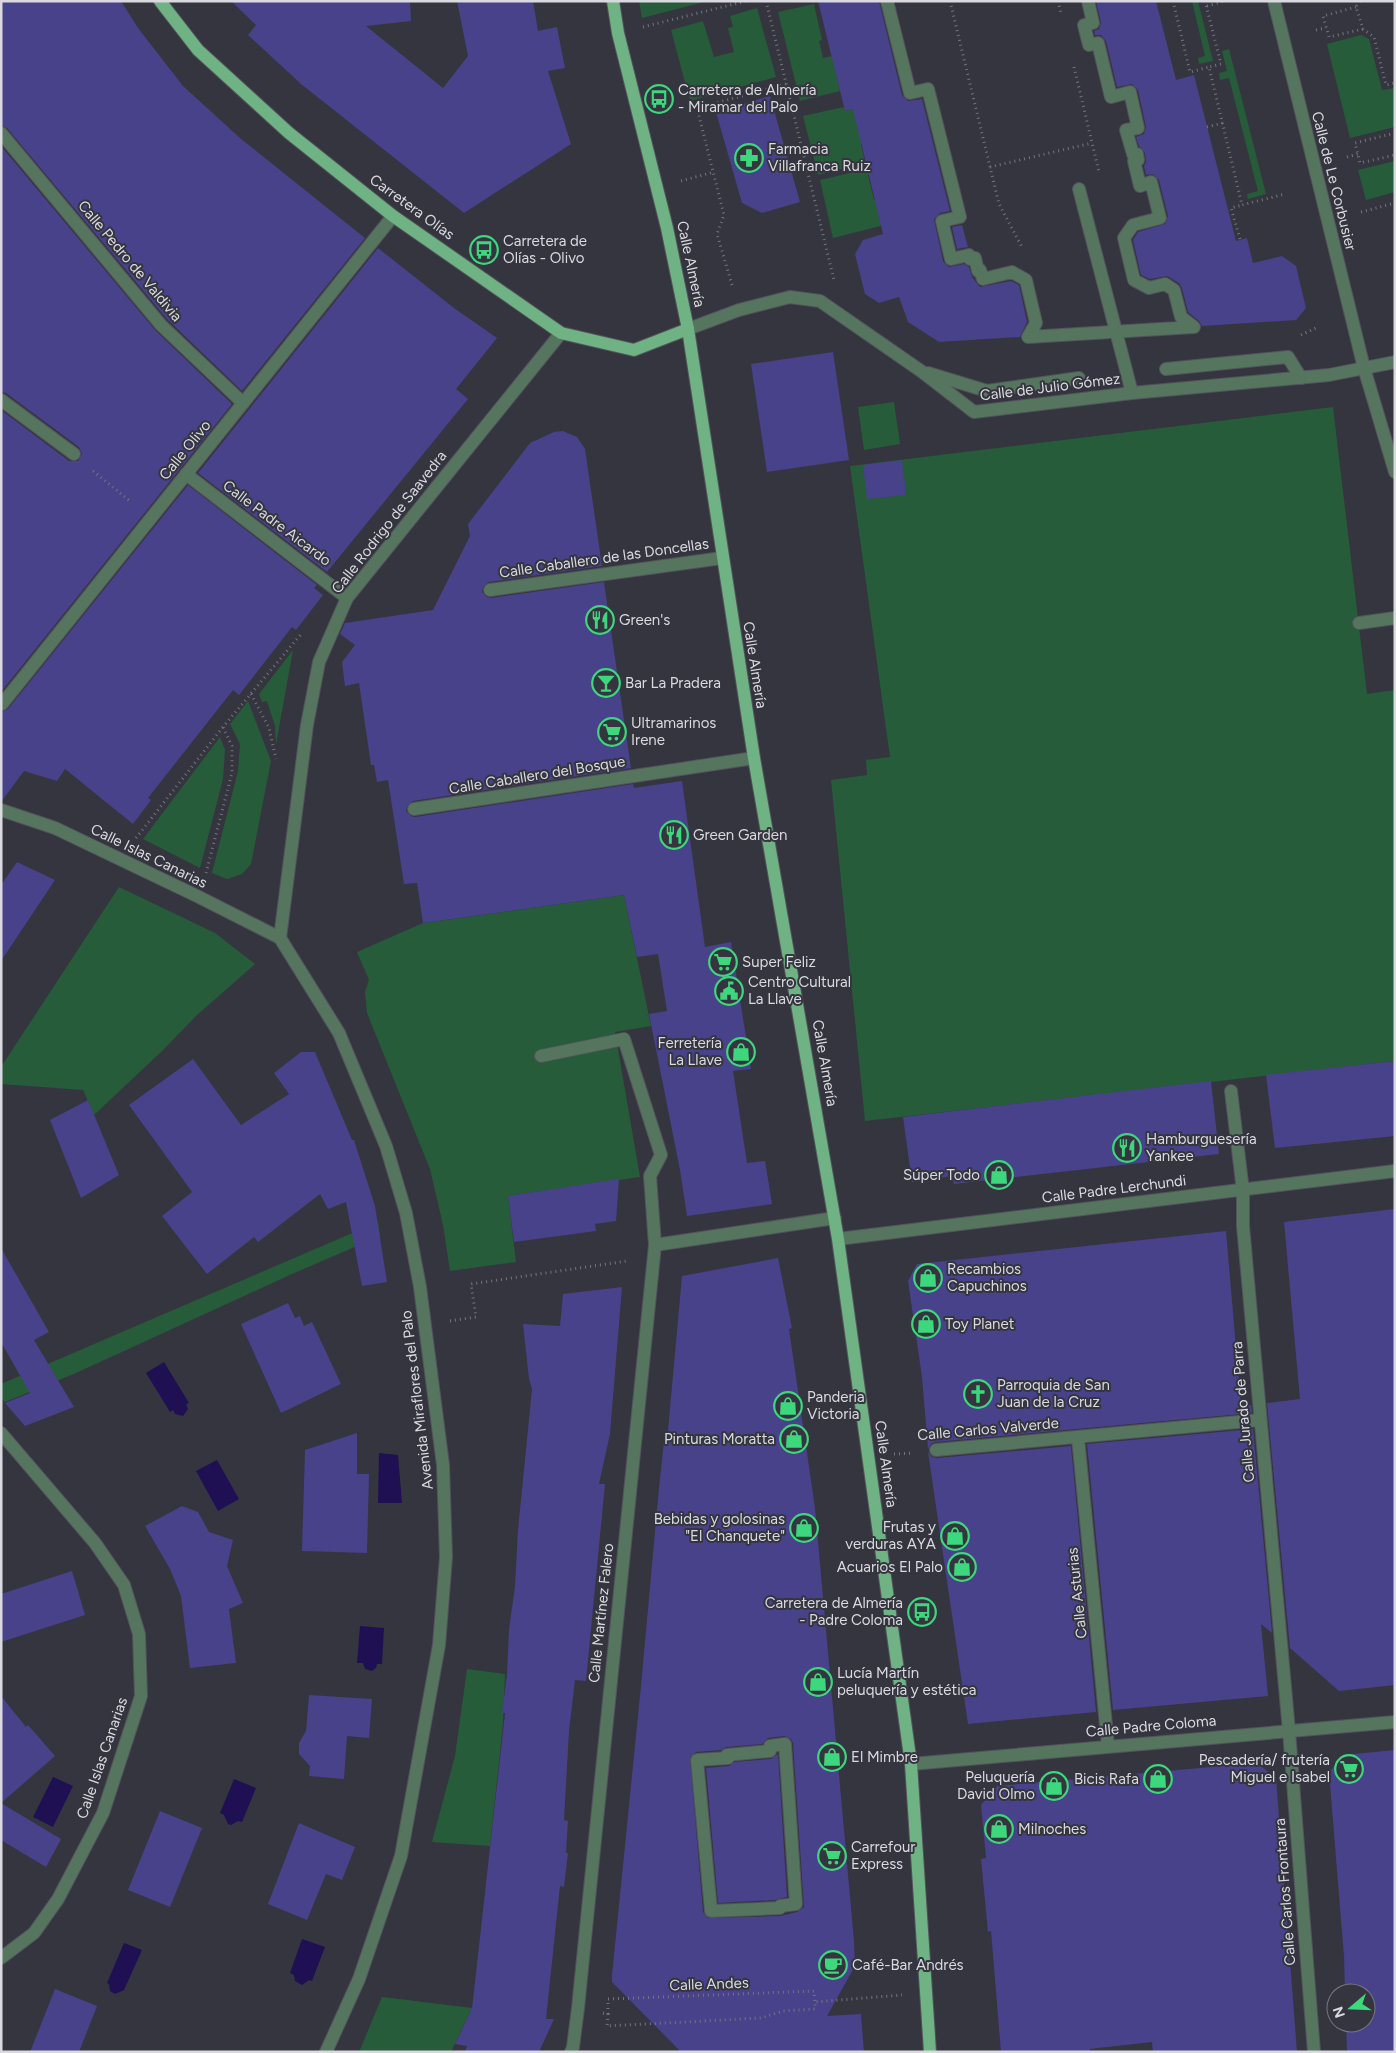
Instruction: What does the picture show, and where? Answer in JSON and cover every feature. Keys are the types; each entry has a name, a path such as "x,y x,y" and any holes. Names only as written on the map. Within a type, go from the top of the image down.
{"main road":[{"name":"Carretera Olías","path":"160,1 198,50 289,134 393,216 561,333 634,350 688,329"},
{"name":"Calle Almería","path":"613,1 618,33 657,187 688,329 754,758 835,1218 911,1764 930,2052"}],"street":[{"path":"887,1 910,94 928,89 960,217 942,221 951,259 969,255 970,259 975,258 982,279 1012,272 1026,280 1036,323 1028,337 1194,327 1181,317 1174,290 1165,284 1149,288 1134,280 1124,238 1133,225 1160,218 1152,182 1140,186 1134,161 1138,160 1137,154 1133,154 1126,130 1138,128 1130,92 1111,97 1098,43 1089,45 1084,25 1093,23 1088,1"},
{"name":"Calle de Le Corbusier","path":"1274,1 1364,368 1395,472"},
{"name":"Calle Pedro de Valdivia","path":"1,133 162,325 243,403"},
{"path":"1079,189 1132,393"},
{"name":"Calle Olivo","path":"2,704 393,216"},
{"name":"Calle de Julio Gómez","path":"688,329 739,310 790,296 820,301 921,371 974,412 1132,393 1300,378 1395,362"},
{"name":"Calle Rodrigo de Saavedra","path":"280,938 307,725 319,662 348,598 561,333"},
{"path":"1166,370 1288,357 1300,378"},
{"path":"921,371 987,391 1079,378"},
{"path":"1,400 74,454"},
{"name":"Calle Padre Aicardo","path":"186,474 348,598"},
{"name":"Calle Caballero de las Doncellas","path":"490,590 722,558"},
{"path":"1359,623 1395,618"},
{"name":"Calle Caballero del Bosque","path":"414,810 754,758"},
{"name":"Calle Islas Canarias","path":"1,810 55,828 280,938"},
{"name":"Avenida Miraflores del Palo","path":"280,938 339,1033 386,1146 406,1213 420,1287 443,1466 446,1557 440,1645 401,1856 359,1979 326,2052"},
{"name":"Calle Martínez Falero","path":"541,1056 624,1039 661,1155 650,1176 655,1245 573,2050"},
{"name":"Calle Jurado de Parra","path":"1231,1091 1243,1191 1243,1226 1289,1731"},
{"name":"Calle Padre Lerchundi","path":"838,1239 1395,1171"},
{"path":"655,1245 835,1218"},
{"name":"Calle Carlos Valverde","path":"936,1450 1260,1420"},
{"name":"Calle Islas Canarias","path":"1,1434 95,1543 124,1585 139,1634 141,1696 103,1813 58,1899 34,1934 1,1958"},
{"name":"Calle Asturias","path":"1078,1438 1108,1746"},
{"name":"Calle Padre Coloma","path":"911,1764 1395,1722"},
{"name":"Calle Carlos Frontaura","path":"1289,1731 1314,2052"},
{"path":"785,1744 796,1904 780,1906 780,1908 711,1911 697,1760 728,1758 727,1755 770,1750 770,1746 785,1744"}],"path":[{"path":"618,33 746,1"},
{"path":"766,1 842,317"},
{"path":"950,1 999,204 1027,256"},
{"path":"1173,1 1190,72 1221,64 1206,4 1224,1"},
{"path":"1360,1 1356,7 1323,16 1329,37 1363,29"},
{"path":"1356,7 1363,29 1374,37 1386,85 1395,83"},
{"path":"1316,30 1326,28"},
{"path":"1209,67 1242,205"},
{"path":"739,310 717,234 724,215 696,108 786,84"},
{"path":"1207,127 1222,123"},
{"path":"1395,133 1355,143 1360,163 1395,154"},
{"path":"990,167 1092,143"},
{"path":"1347,156 1358,154"},
{"path":"657,187 714,172"},
{"path":"1240,239 1231,208 1285,194"},
{"path":"1361,212 1395,203"},
{"path":"74,454 150,519"},
{"path":"135,840 223,727 307,627"},
{"path":"251,694 269,728 276,762"},
{"path":"205,876 232,773 232,746 223,727"},
{"path":"450,1320 476,1317 471,1284 629,1261"},
{"name":"Calle Carlos Valverde","path":"869,1457 936,1450"},
{"name":"Calle Andes","path":"608,2014 608,1999 814,1991 815,2002"},
{"path":"607,2026 761,2018 783,2011 815,2009 815,2002 926,1993"}],"green space":[{"path":"639,1 708,1 642,18"},
{"path":"1192,1 1198,1 1213,61 1199,64 1198,58 1205,56"},
{"path":"814,4 822,40 819,41 823,58 832,56 840,91 800,101 778,12"},
{"path":"757,8 776,77 690,101 671,30 703,21 714,57 734,52 728,28 733,27 730,16"},
{"path":"1361,35 1369,39 1382,90 1395,88 1395,127 1350,138 1327,44"},
{"path":"1229,49 1266,194 1248,199 1247,194 1258,191 1229,78 1220,80 1219,73 1227,71 1222,51"},
{"path":"863,106 872,142 861,144 865,163 818,175 803,116 844,107 845,111"},
{"path":"1395,161 1395,192 1366,200 1358,170"},
{"path":"871,168 872,174 868,175 874,200 876,199 892,223 833,238 820,180"},
{"path":"894,402 900,444 864,450 858,407"},
{"path":"1333,407 1367,694 1395,690 1395,1061 865,1121 831,780 867,775 866,760 890,757 850,466"},
{"path":"293,650 276,744 275,726 267,701 262,702 259,694"},
{"path":"248,701 271,761 251,864 242,874 227,879 212,873 238,771 240,744 230,724"},
{"path":"220,737 225,750 223,779 200,868 143,839"},
{"path":"119,887 215,933 255,964 196,1016 94,1115 83,1090 1,1084 1,1067"},
{"path":"624,895 651,1026 615,1032 640,1177 508,1196 516,1262 450,1271 443,1225 430,1169 367,1013 365,992 369,980 357,952 423,923"},
{"path":"378,1222 380,1236 292,1274 76,1373 5,1402 1,1398 1,1384"},
{"path":"467,1669 505,1674 503,1724 490,1846 432,1842 455,1756"},
{"path":"382,1997 472,2008 451,2052 359,2052"}],"shaded area":[{"path":"164,1362 189,1403 186,1404 188,1409 183,1416 175,1414 173,1410 170,1412 146,1373"},
{"path":"379,1453 398,1455 402,1503 378,1503"},
{"path":"217,1460 239,1499 218,1511 196,1471"},
{"path":"360,1626 384,1628 382,1664 377,1664 376,1668 372,1671 365,1669 363,1663 357,1663"},
{"path":"53,1777 73,1786 53,1827 33,1817"},
{"path":"234,1779 256,1788 242,1822 238,1821 231,1825 228,1824 224,1815 220,1813"},
{"path":"302,1939 325,1947 312,1981 309,1980 302,1985 295,1981 294,1975 290,1973"},
{"path":"124,1943 142,1950 124,1990 115,1994 110,1991 109,1984 107,1983"}],"building":[{"path":"1,1 121,1 138,28 183,86 240,138 365,238 242,391 167,319 7,128 1,125"},
{"path":"231,1 410,1 411,21 366,26 443,88 468,56 457,1 533,1 538,31 557,27 565,68 548,71 571,144 464,213 301,84 248,35 256,25"},
{"path":"818,1 879,1 902,95 908,101 922,99 950,211 940,213 934,219 943,261 949,267 964,264 969,267 972,277 980,287 1011,281 1019,285 1027,322 1020,337 939,342 908,322 899,297 879,303 865,294 855,254 863,240 883,234 853,109 845,111"},
{"path":"1096,1 1156,1 1176,80 1194,75 1236,241 1247,238 1253,263 1282,256 1296,266 1306,308 1296,320 1202,326 1188,312 1179,283 1167,276 1150,279 1141,275 1133,240 1138,232 1165,224 1168,216 1159,180 1153,174 1146,175 1144,166 1146,162 1145,153 1139,146 1136,137 1144,134 1146,127 1138,90 1132,84 1117,87 1106,41 1101,35 1095,35 1094,31 1099,29 1101,22"},
{"path":"770,96 800,202 762,213 742,203 716,112"},
{"path":"1,146 155,330 232,404 1,692 1,410 69,461 78,461 82,454 79,447 6,393 1,392"},
{"path":"962,225 968,247 957,249 952,227"},
{"path":"378,248 454,308 497,338 456,389 468,399 327,572 198,473"},
{"path":"833,352 849,460 767,472 751,364"},
{"path":"563,431 577,437 585,449 602,566 489,582 483,587 482,592 491,598 604,582 631,768 413,801 407,806 406,811 415,817 633,784 634,788 682,781 705,947 731,942 751,1069 733,1071 747,1163 765,1161 772,1204 687,1216 680,1170 649,1014 667,1011 658,954 637,957 624,895 423,923 417,883 404,884 388,780 377,782 374,765 371,765 359,683 345,686 342,662 355,645 340,634 345,623 433,610 470,536 468,524 530,443 554,432"},
{"path":"902,460 906,495 867,499 863,465"},
{"path":"188,485 317,585 314,588 323,595 296,630 292,627 239,695 233,690 148,798 151,800 133,824 65,769 57,781 24,771 1,802 1,712 8,709"},
{"path":"17,862 55,880 1,961 1,885"},
{"path":"301,1052 315,1052 352,1140 354,1140 375,1206 387,1282 362,1286 346,1202 328,1209 320,1194 258,1242 254,1237 207,1274 162,1216 192,1192 129,1105 193,1059 241,1125 289,1094 274,1073"},
{"path":"1395,1061 1395,1136 1275,1148 1266,1075"},
{"path":"1211,1081 1219,1154 954,1184 952,1176 912,1182 903,1117"},
{"path":"88,1100 119,1175 81,1198 50,1120"},
{"path":"619,1179 616,1221 595,1224 596,1231 514,1242 508,1196"},
{"path":"1395,1209 1395,1685 1339,1691 1290,1648 1267,1403 1300,1399 1284,1222"},
{"path":"1226,1231 1241,1406 1251,1405 1252,1413 935,1442 928,1449 922,1377 908,1281 917,1264"},
{"path":"1,1248 49,1332 34,1340 74,1407 25,1426 5,1403 30,1393 1,1342"},
{"path":"778,1258 792,1328 789,1329 815,1508 854,1941 855,1966 827,2016 861,2014 864,2052 681,2052 612,1982 659,1488 664,1441 667,1441 682,1276","holes":["784,1736 791,1739 793,1743 804,1907 797,1912 780,1916 708,1918 703,1912 690,1757 696,1752 762,1744 768,1738"]},
{"path":"622,1287 610,1434 599,1484 605,1484 586,1681 575,1680 569,1731 564,1820 568,1821 566,1853 568,1853 564,1887 560,1886 546,2019 554,2019 539,2052 465,2052 467,2046 455,2044 472,2008 474,1991 505,1713 502,1713 532,1389 529,1379 523,1324 560,1326 563,1294"},
{"path":"288,1303 295,1318 300,1316 304,1326 312,1322 341,1384 281,1413 241,1324"},
{"path":"1253,1429 1272,1633 1261,1624 1268,1696 1113,1710 1087,1444"},
{"path":"357,1433 357,1474 369,1474 367,1553 302,1551 305,1450"},
{"path":"1071,1446 1096,1712 968,1724 928,1452 932,1457 937,1458"},
{"path":"182,1506 198,1512 209,1532 233,1540 227,1566 243,1603 229,1609 236,1663 190,1668 181,1596 170,1569 145,1526"},
{"path":"72,1571 85,1615 1,1642 1,1594"},
{"path":"309,1695 372,1699 369,1738 347,1736 344,1779 309,1776 310,1766 299,1754 299,1743 306,1731"},
{"path":"1,1696 26,1727 28,1725 55,1756 1,1803"},
{"path":"1395,1750 1395,2052 1347,2052 1346,2033 1376,2033 1376,1983 1345,1983 1329,1772 1344,1755"},
{"path":"778,1754 787,1897 775,1900 718,1903 706,1768 729,1766 734,1762 771,1759"},
{"path":"1257,1763 1276,1778 1297,2052 1153,2052 1152,2042 1090,2049 1089,2052 1001,2052 991,1931 988,1932 981,1859 986,1858 981,1805 997,1786"},
{"path":"1,1803 61,1839 46,1867 1,1840"},
{"path":"160,1811 202,1828 170,1907 128,1890"},
{"path":"299,1823 355,1847 342,1880 326,1874 307,1920 268,1904"},
{"path":"55,1989 97,2006 79,2052 30,2052"}],"place":[{"name":"Carretera de Almería - Miramar del Palo","path":"659,99"},
{"name":"Farmacia Villafranca Ruiz","path":"749,158"},
{"name":"Carretera de Olías - Olivo","path":"484,250"},
{"name":"Green's","path":"600,620"},
{"name":"Bar La Pradera","path":"606,683"},
{"name":"Ultramarinos Irene","path":"612,732"},
{"name":"Green Garden","path":"674,835"},
{"name":"Super Feliz","path":"723,962"},
{"name":"Centro Cultural La Llave","path":"729,991"},
{"name":"Ferretería La Llave","path":"741,1052"},
{"name":"Hamburguesería Yankee","path":"1127,1148"},
{"name":"Súper Todo","path":"999,1175"},
{"name":"Recambios Capuchinos","path":"928,1278"},
{"name":"Toy Planet","path":"926,1324"},
{"name":"Parroquia de San Juan de la Cruz","path":"978,1394"},
{"name":"Panderia Victoria","path":"788,1406"},
{"name":"Pinturas Moratta","path":"794,1439"},
{"name":"Bebidas y golosinas \"El Chanquete\"","path":"804,1528"},
{"name":"Frutas y verduras AYA","path":"955,1536"},
{"name":"Acuarios El Palo","path":"962,1567"},
{"name":"Carretera de Almería - Padre Coloma","path":"922,1612"},
{"name":"Lucía Martín peluquería y estética","path":"818,1682"},
{"name":"El Mimbre","path":"832,1757"},
{"name":"Pescadería/ frutería Miguel e Isabel","path":"1349,1769"},
{"name":"Bicis Rafa","path":"1158,1779"},
{"name":"Peluquería David Olmo","path":"1054,1786"},
{"name":"Milnoches","path":"999,1829"},
{"name":"Carrefour Express","path":"832,1856"},
{"name":"Café-Bar Andrés","path":"833,1965"}]}
